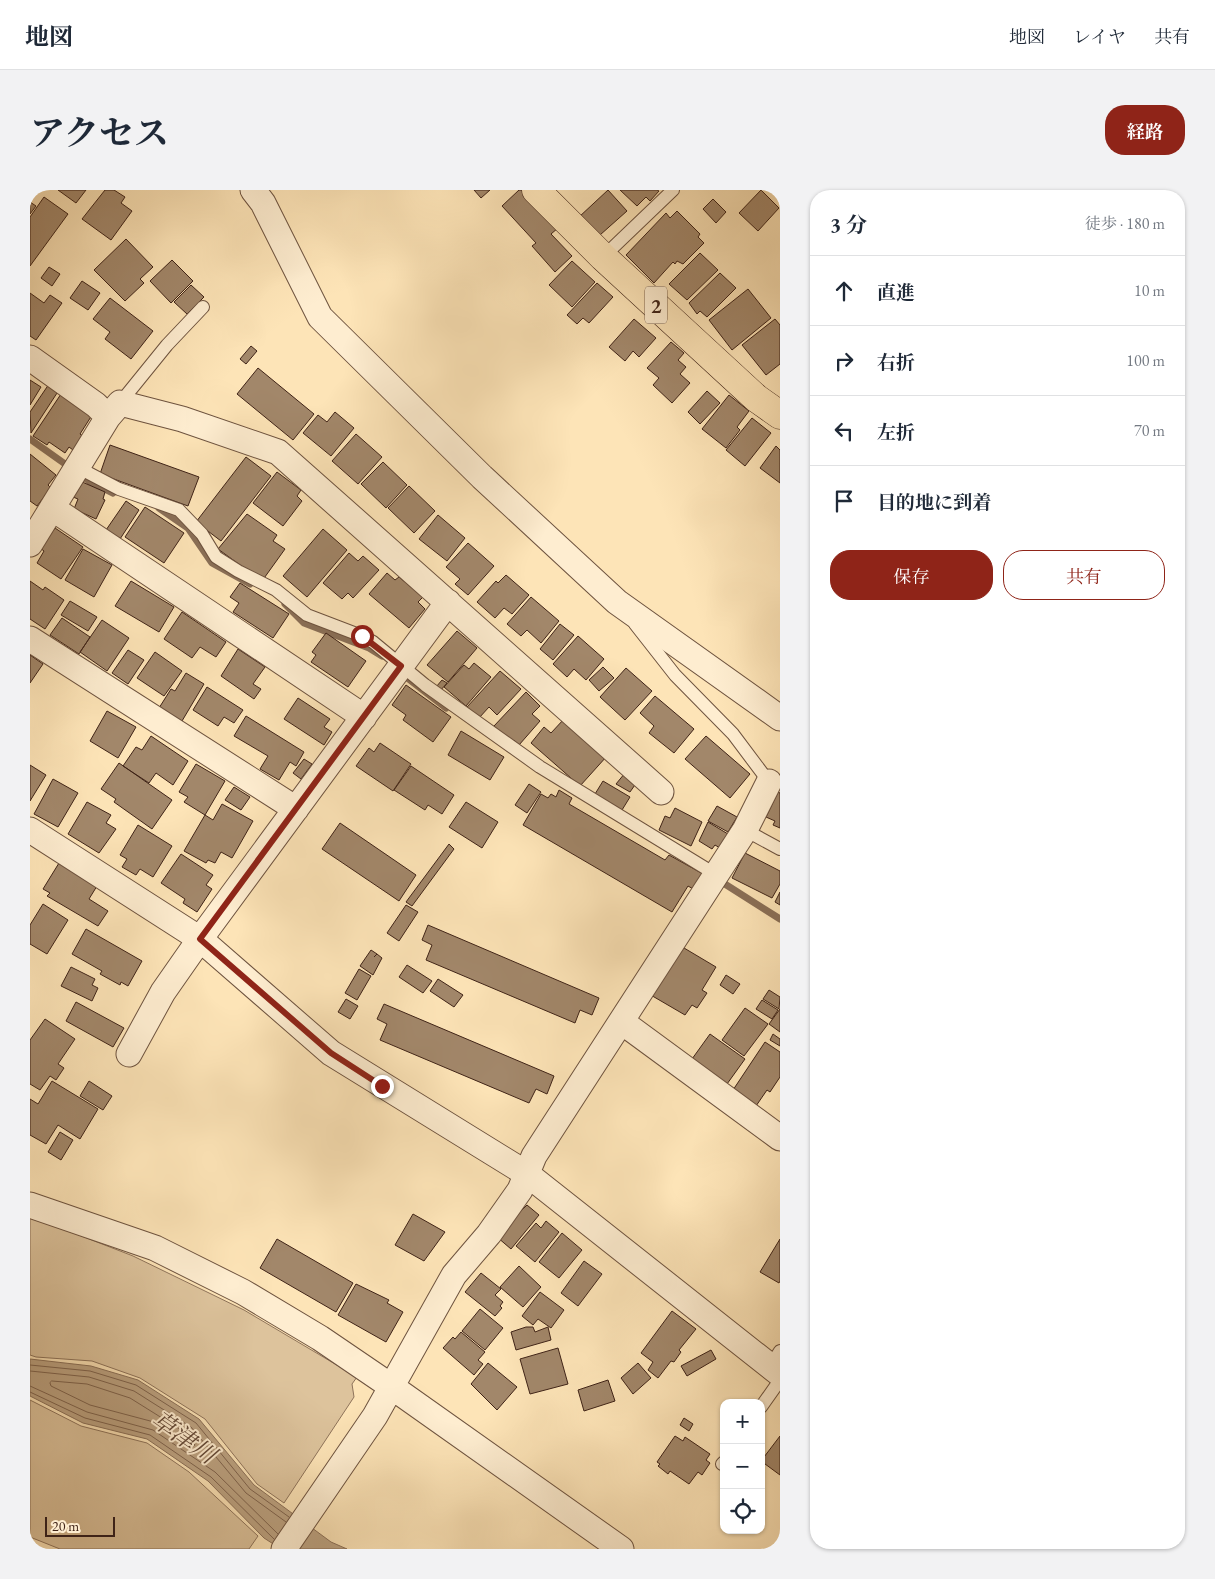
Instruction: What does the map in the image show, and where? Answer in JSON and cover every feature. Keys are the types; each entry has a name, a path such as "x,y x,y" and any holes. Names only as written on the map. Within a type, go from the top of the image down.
{"main road":[{"name":"2","path":"536,190 603,257 756,398 780,415"}],"street":[{"path":"253,190 263,203 320,317 482,477 617,602 780,718"},
{"path":"30,358 96,405 114,410 182,419 278,452 660,792"},
{"path":"30,544 114,410"},
{"path":"52,508 364,717"},
{"path":"129,1054 163,992 200,939 448,602"},
{"path":"30,639 296,810"},
{"path":"284,1549 375,1416 454,1275 520,1190 534,1156 745,830 769,782"},
{"path":"30,830 200,939 331,1053 527,1174 777,1368"},
{"path":"622,1022 780,1138"},
{"path":"30,1205 155,1248 243,1292 320,1338 621,1549"}],"lane":[{"path":"603,257 673,190"},
{"path":"114,410 167,345 203,307"},
{"path":"77,468 119,489 179,510 202,534 216,557 238,571 276,590 307,615 362,636 540,767 715,874"},
{"path":"617,602 675,675 733,734 769,782"},
{"path":"745,830 780,849"},
{"path":"764,1399 777,1368"}],"shaded area":[{"path":"30,1216 133,1256 244,1310 357,1377 352,1384 354,1397 284,1503 257,1484 205,1419 140,1378 92,1361 30,1355"},
{"path":"30,1400 81,1426 147,1443 189,1472 258,1536 249,1549 60,1549 30,1537"}],"water":[{"name":"草津川","path":"30,1359 91,1366 138,1380 199,1419 254,1485 331,1542 347,1549 281,1549 264,1538 208,1481 147,1439 83,1423 30,1396"}],"building":[{"path":"58,190 86,190 76,203"},
{"path":"105,190 114,190 125,197 121,203 132,211 111,240 82,219"},
{"path":"474,190 490,190 481,198"},
{"path":"519,190 523,190 558,228 551,234 572,256 555,272 532,246 536,243 502,206"},
{"path":"608,190 627,211 600,235 579,217"},
{"path":"620,190 659,191 650,201 646,197 637,206"},
{"path":"761,190 779,208 758,231 739,213"},
{"path":"44,197 68,214 30,266 30,217"},
{"path":"713,199 726,212 716,223 703,209"},
{"path":"30,202 36,206 30,214"},
{"path":"677,211 700,234 698,237 704,243 683,264 677,261 675,264 673,262 654,283 626,255 666,213 670,218"},
{"path":"126,239 153,267 140,279 144,283 125,301 94,270"},
{"path":"700,253 718,270 687,300 669,284"},
{"path":"172,260 193,281 171,303 150,281"},
{"path":"572,261 595,282 572,307 549,285"},
{"path":"49,267 60,274 52,286 41,278"},
{"path":"720,273 736,288 707,317 700,311 697,314 689,303"},
{"path":"82,281 100,293 88,310 70,298"},
{"path":"597,283 613,297 589,323 583,318 577,324 567,315"},
{"path":"191,285 204,297 187,314 174,302"},
{"path":"748,289 771,318 732,350 709,320"},
{"path":"30,293 44,303 50,295 62,303 36,340 30,336"},
{"path":"110,298 153,331 131,359 105,339 110,332 93,319"},
{"path":"634,319 656,338 639,357 633,351 625,361 609,347"},
{"path":"775,319 780,325 780,364 766,375 742,345"},
{"path":"671,342 684,353 678,360 686,367 680,374 690,383 672,403 653,385 659,378 647,368"},
{"path":"251,346 257,351 246,364 240,359"},
{"path":"258,368 314,414 293,440 237,394"},
{"path":"30,380 41,387 30,405"},
{"path":"49,384 59,390 31,433 30,412"},
{"path":"63,391 94,412 80,434 83,436 73,450 69,447 65,453 49,442 47,445 33,436"},
{"path":"707,391 720,403 700,424 688,412"},
{"path":"729,395 749,411 737,427 740,430 726,448 702,429"},
{"path":"335,412 354,428 331,456 303,433 318,415 327,422"},
{"path":"752,418 771,433 745,466 726,450"},
{"path":"356,434 382,457 358,484 332,461"},
{"path":"110,445 199,477 188,506 100,474"},
{"path":"776,446 780,450 780,483 760,468"},
{"path":"30,454 56,475 48,485 51,488 37,506 30,501"},
{"path":"246,457 271,476 221,541 196,522"},
{"path":"383,462 407,485 386,508 361,484"},
{"path":"277,472 301,490 297,496 302,501 283,526 253,503"},
{"path":"80,481 105,492 103,499 105,500 96,519 74,509 78,499 73,497"},
{"path":"409,486 435,511 414,533 388,508"},
{"path":"126,501 139,510 120,539 106,530"},
{"path":"145,507 184,533 164,563 125,537"},
{"path":"247,514 277,535 273,541 285,549 262,581 218,549"},
{"path":"438,515 465,538 447,561 419,539"},
{"path":"55,528 83,547 61,579 37,563 44,551 40,548"},
{"path":"323,529 347,550 307,597 283,576"},
{"path":"468,543 494,566 468,595 455,584 460,579 446,567"},
{"path":"83,549 112,565 94,597 65,580"},
{"path":"349,553 358,561 363,556 379,570 353,598 348,593 342,599 323,583"},
{"path":"387,573 395,580 399,577 423,597 418,602 425,609 409,628 369,594"},
{"path":"506,575 529,595 512,614 504,608 495,618 477,602 496,581 498,583"},
{"path":"30,581 43,590 45,587 64,600 45,629 30,619"},
{"path":"131,581 174,607 159,632 115,606"},
{"path":"240,583 289,614 273,638 233,612 239,603 230,597"},
{"path":"531,597 559,621 541,643 527,630 521,636 507,624"},
{"path":"70,601 97,617 88,631 61,615"},
{"path":"182,612 226,642 216,657 200,647 192,658 164,639"},
{"path":"62,618 90,637 79,654 50,635"},
{"path":"102,620 129,638 107,671 80,652"},
{"path":"560,624 574,635 553,660 540,649"},
{"path":"457,631 477,648 448,682 427,665"},
{"path":"326,633 366,661 348,687 311,662 316,655 312,652"},
{"path":"578,636 604,659 586,680 574,669 567,677 553,664"},
{"path":"238,649 265,667 253,684 261,689 254,699 221,676"},
{"path":"128,650 144,660 128,684 112,673"},
{"path":"155,652 182,671 164,696 137,678"},
{"path":"30,655 43,664 30,683"},
{"path":"474,663 491,677 466,706 444,687 464,665 469,669"},
{"path":"603,667 614,678 599,691 589,680"},
{"path":"626,668 652,691 625,720 600,697"},
{"path":"500,671 521,689 497,715 489,707 479,718 467,707"},
{"path":"186,673 204,684 182,721 159,708 171,689 175,691"},
{"path":"442,680 447,683 440,691 436,687"},
{"path":"406,685 451,717 433,742 403,720 406,715 392,705"},
{"path":"207,687 243,710 234,723 224,717 218,726 193,710"},
{"path":"526,692 540,706 532,714 540,721 519,745 514,740 512,743 494,726"},
{"path":"655,696 694,729 674,753 649,733 654,726 640,713"},
{"path":"298,698 330,719 324,727 332,732 324,745 284,719"},
{"path":"107,711 136,727 118,758 90,741"},
{"path":"246,716 304,752 296,766 290,762 279,780 260,769 268,756 234,736"},
{"path":"564,719 607,756 580,786 531,743 544,727 551,733"},
{"path":"461,731 504,757 490,780 448,755"},
{"path":"151,736 188,761 173,785 156,773 149,783 123,766 136,747 142,750"},
{"path":"706,736 750,774 730,798 685,759"},
{"path":"380,743 411,764 393,791 356,766 369,748 374,752"},
{"path":"304,759 312,764 301,779 293,773"},
{"path":"119,763 172,800 152,829 114,802 116,799 101,789"},
{"path":"196,764 225,781 205,815 184,802 188,797 179,792"},
{"path":"30,765 46,775 30,801"},
{"path":"411,766 454,795 442,814 428,805 425,810 394,790"},
{"path":"625,773 637,782 630,792 616,784"},
{"path":"53,779 78,793 58,827 34,814"},
{"path":"603,781 630,797 622,810 595,794"},
{"path":"529,784 541,792 527,813 515,805"},
{"path":"234,787 250,797 241,810 225,800"},
{"path":"559,790 572,798 569,804 665,860 669,855 705,875 695,890 688,886 672,912 523,825 541,794 548,798 551,794 556,797"},
{"path":"778,792 780,793 780,828 773,825 775,821 766,817"},
{"path":"87,802 111,815 106,823 116,829 99,853 68,834"},
{"path":"466,802 498,822 482,848 449,827"},
{"path":"222,804 253,821 232,858 221,852 215,863 208,860 206,863 184,851 205,815 213,820"},
{"path":"717,806 737,817 728,832 708,821"},
{"path":"675,808 702,822 691,846 659,830 665,816 670,818"},
{"path":"708,822 728,834 720,848 715,845 712,849 699,841"},
{"path":"340,823 416,875 399,901 322,849"},
{"path":"138,825 172,846 153,877 140,869 136,875 122,867 127,859 120,855"},
{"path":"449,844 454,849 412,906 406,902"},
{"path":"745,853 780,871 780,884 772,898 732,878"},
{"path":"181,854 213,875 206,885 212,889 197,912 183,903 185,899 161,883"},
{"path":"59,863 97,886 89,899 108,911 98,926 47,896 50,893 43,889"},
{"path":"780,892 780,905 775,902"},
{"path":"43,904 68,920 47,954 30,944 30,925"},
{"path":"406,905 418,912 399,941 387,933"},
{"path":"428,925 599,998 592,1015 580,1010 575,1023 426,960 432,945 422,940"},
{"path":"86,929 142,961 128,986 121,982 120,985 100,974 102,971 72,954"},
{"path":"679,945 716,967 702,990 707,993 697,1008 692,1005 685,1015 649,994"},
{"path":"371,950 382,958 373,975 360,966"},
{"path":"407,965 432,981 423,993 399,977"},
{"path":"71,967 95,979 92,985 98,988 92,1001 61,986"},
{"path":"359,969 371,976 357,1000 345,993"},
{"path":"726,975 740,984 733,994 720,985"},
{"path":"438,979 463,995 454,1007 430,991"},
{"path":"769,990 780,997 779,1009 763,999"},
{"path":"346,999 358,1006 350,1019 338,1012"},
{"path":"762,1000 778,1010 772,1019 756,1009"},
{"path":"76,1002 124,1028 113,1047 66,1021"},
{"path":"384,1004 554,1076 547,1094 536,1089 529,1103 380,1040 387,1024 377,1019"},
{"path":"745,1008 768,1024 744,1056 722,1040"},
{"path":"780,1009 780,1032 769,1024"},
{"path":"45,1019 75,1039 58,1064 64,1068 56,1080 50,1076 40,1090 30,1084 30,1040"},
{"path":"710,1034 745,1059 727,1084 692,1059"},
{"path":"773,1034 780,1039 780,1046 770,1040"},
{"path":"765,1042 780,1052 780,1077 770,1092 767,1090 756,1106 733,1090"},
{"path":"52,1081 98,1109 80,1139 58,1125 46,1144 30,1135 30,1099 38,1104"},
{"path":"89,1081 112,1096 103,1110 80,1096"},
{"path":"60,1132 73,1140 61,1160 48,1152"},
{"path":"527,1205 539,1215 511,1249 497,1237 519,1209 521,1211"},
{"path":"413,1214 445,1232 424,1261 395,1245"},
{"path":"546,1221 559,1232 535,1262 516,1246 536,1223 541,1228"},
{"path":"562,1233 582,1250 559,1278 539,1262"},
{"path":"277,1239 353,1283 336,1312 260,1268"},
{"path":"780,1239 780,1281 779,1283 760,1272"},
{"path":"584,1261 602,1274 578,1306 561,1293"},
{"path":"519,1266 541,1287 523,1307 500,1287"},
{"path":"481,1273 501,1289 495,1295 503,1302 500,1306 502,1308 495,1316 465,1292"},
{"path":"356,1284 389,1300 387,1303 403,1312 386,1342 338,1315"},
{"path":"540,1292 564,1310 551,1328 538,1319 533,1325 522,1316"},
{"path":"480,1309 503,1328 485,1350 462,1331"},
{"path":"672,1311 696,1329 679,1350 681,1352 674,1362 671,1361 658,1378 648,1370 653,1362 641,1353"},
{"path":"526,1327 533,1327 535,1332 548,1327 551,1340 516,1350 511,1332"},
{"path":"461,1332 485,1352 478,1360 483,1364 474,1375 443,1348 453,1337 455,1339"},
{"path":"558,1348 568,1384 530,1394 520,1359"},
{"path":"711,1350 716,1359 687,1376 681,1366"},
{"path":"488,1363 517,1387 497,1410 471,1384"},
{"path":"638,1363 651,1378 633,1394 621,1378"},
{"path":"608,1380 615,1401 584,1411 578,1390"},
{"path":"684,1418 693,1424 689,1431 680,1425"},
{"path":"675,1436 683,1441 685,1437 710,1454 706,1460 710,1463 702,1475 698,1472 689,1484 670,1471 668,1474 658,1466 660,1464 657,1462"},
{"path":"780,1436 780,1475 765,1464 765,1456"}],"waterway":[{"path":"30,439 89,481 113,493"},
{"path":"159,508 188,528 212,563 250,584"},
{"path":"285,604 304,623 369,648 382,656"},
{"path":"401,673 446,708"},
{"path":"717,879 780,919"}],"route":[{"path":"362,636 373,642 401,666 200,939 331,1053 382,1086"}]}
